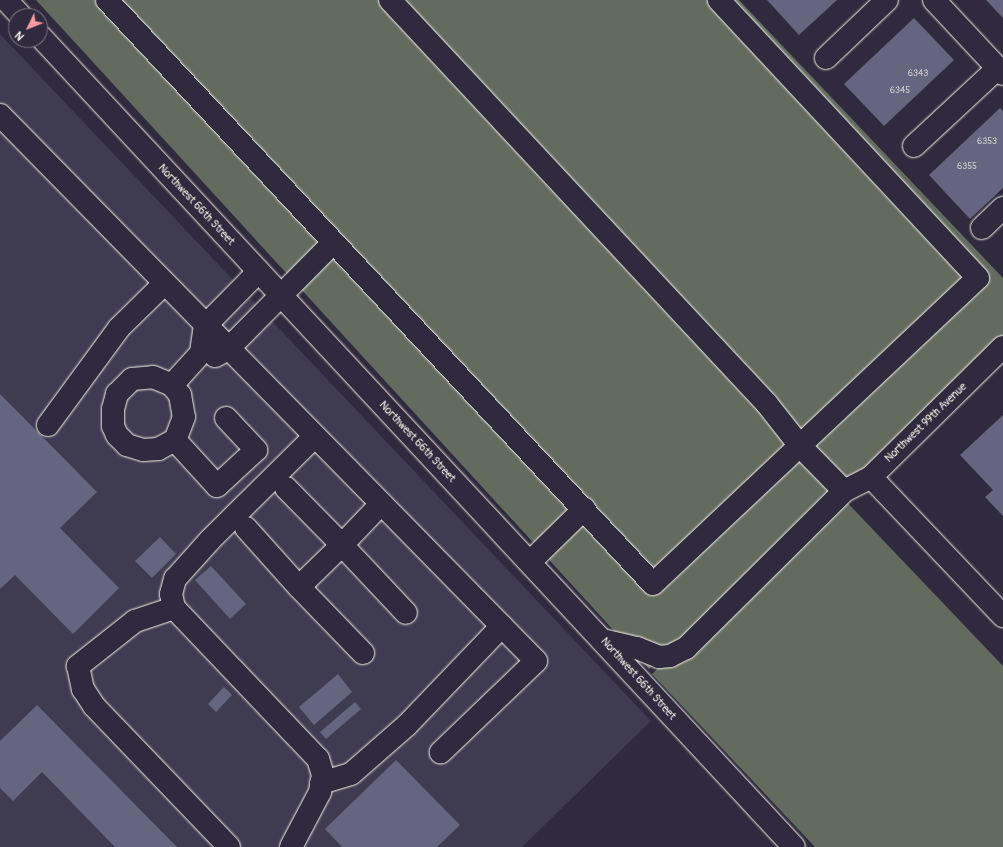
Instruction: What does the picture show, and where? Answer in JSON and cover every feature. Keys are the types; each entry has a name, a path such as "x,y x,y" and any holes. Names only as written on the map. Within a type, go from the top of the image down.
{"street":[{"path":"6,0 14,8"},
{"path":"107,0 653,584 978,278 719,0"},
{"path":"390,0 761,398 800,446 844,491"},
{"path":"826,58 887,0"},
{"path":"914,146 1000,71 934,0"},
{"name":"Northwest 66th Street","path":"48,45 794,847"},
{"path":"0,115 205,326 536,661 441,752"},
{"path":"982,228 1003,208"},
{"path":"177,379 184,417 175,440 158,449 143,450 127,445 117,435 113,426 113,410 117,394 132,380 153,377 177,379 228,349 280,294 333,243"},
{"path":"177,379 200,353 205,326 258,272"},
{"path":"48,425 119,328 164,284"},
{"name":"Northwest 99th Avenue","path":"602,640 637,648 659,657 680,652 844,491 871,477 1003,347"},
{"path":"175,440 217,486 256,450 226,418"},
{"path":"291,847 302,829 321,783 323,776 318,759 174,608 171,594 175,579 210,540 314,437"},
{"path":"871,477 1003,616"},
{"path":"286,488 406,613"},
{"path":"300,587 381,504"},
{"path":"530,562 584,509"},
{"path":"246,528 363,653"},
{"path":"174,608 135,621 78,666 83,689 94,706 229,847"},
{"path":"321,783 351,774 396,735 502,626"}],"shaded area":[{"path":"36,0 739,0 1003,278 1003,346 840,495 1003,666 1003,847 815,847 652,674 818,515 649,669 48,13 48,8 43,8"},
{"path":"0,34 8,42 8,48 13,48 651,721 522,847 0,847"}],"building":[{"path":"767,0 837,0 799,35"},
{"path":"986,0 1003,0 1003,18"},
{"path":"914,18 954,60 884,126 844,84"},
{"path":"1000,108 1003,111 1003,188 970,219 929,175"},
{"path":"0,394 97,492 60,528 119,588 73,634 15,575 0,589"},
{"path":"1003,415 1003,516 985,497 993,490 960,455"},
{"path":"160,537 176,554 152,578 135,561"},
{"path":"211,566 246,604 230,619 195,580"},
{"path":"338,674 352,692 314,725 299,707"},
{"path":"224,687 232,695 216,712 208,704"},
{"path":"355,702 361,709 326,739 320,732"},
{"path":"37,705 177,847 115,847 42,772 13,801 0,788 0,741"},
{"path":"396,760 460,825 437,847 342,847 325,829"}]}
